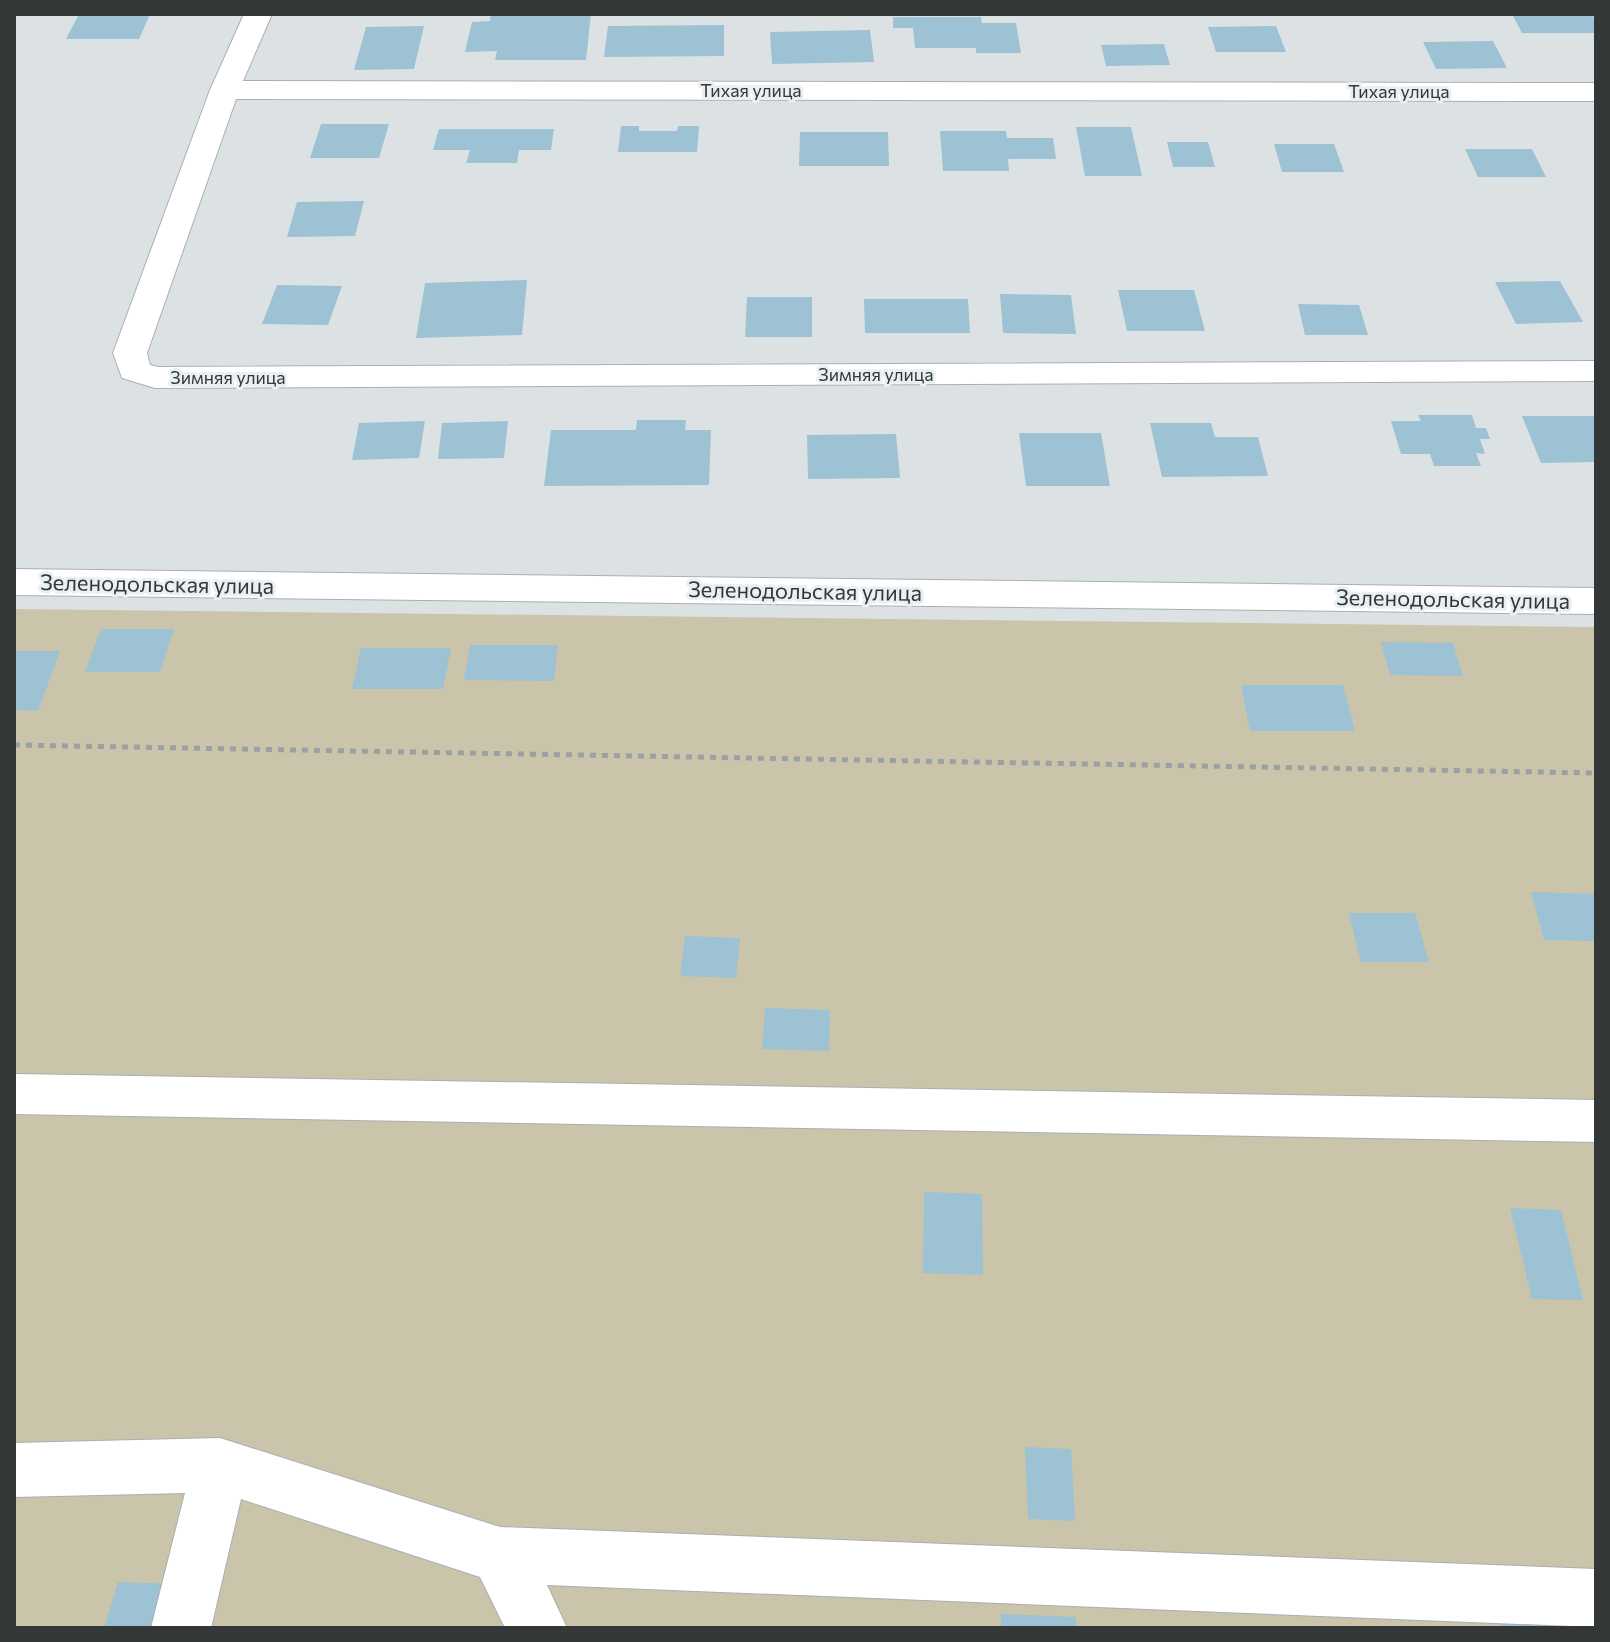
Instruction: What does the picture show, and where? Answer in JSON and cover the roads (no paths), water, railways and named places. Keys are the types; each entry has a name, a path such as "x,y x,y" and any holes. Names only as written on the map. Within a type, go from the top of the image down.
{"street":[{"path":"225,90 258,14"},
{"name":"Тихая улица","path":"225,90 1596,92"},
{"name":"Зимняя улица","path":"225,90 130,353 134,371 155,378 1596,371"},
{"name":"Зеленодольская улица","path":"14,582 1596,601"},
{"path":"14,1094 1596,1121"},
{"path":"181,1628 220,1465"},
{"path":"14,1470 220,1465 500,1555 1596,1598"},
{"path":"500,1555 537,1628"}]}
